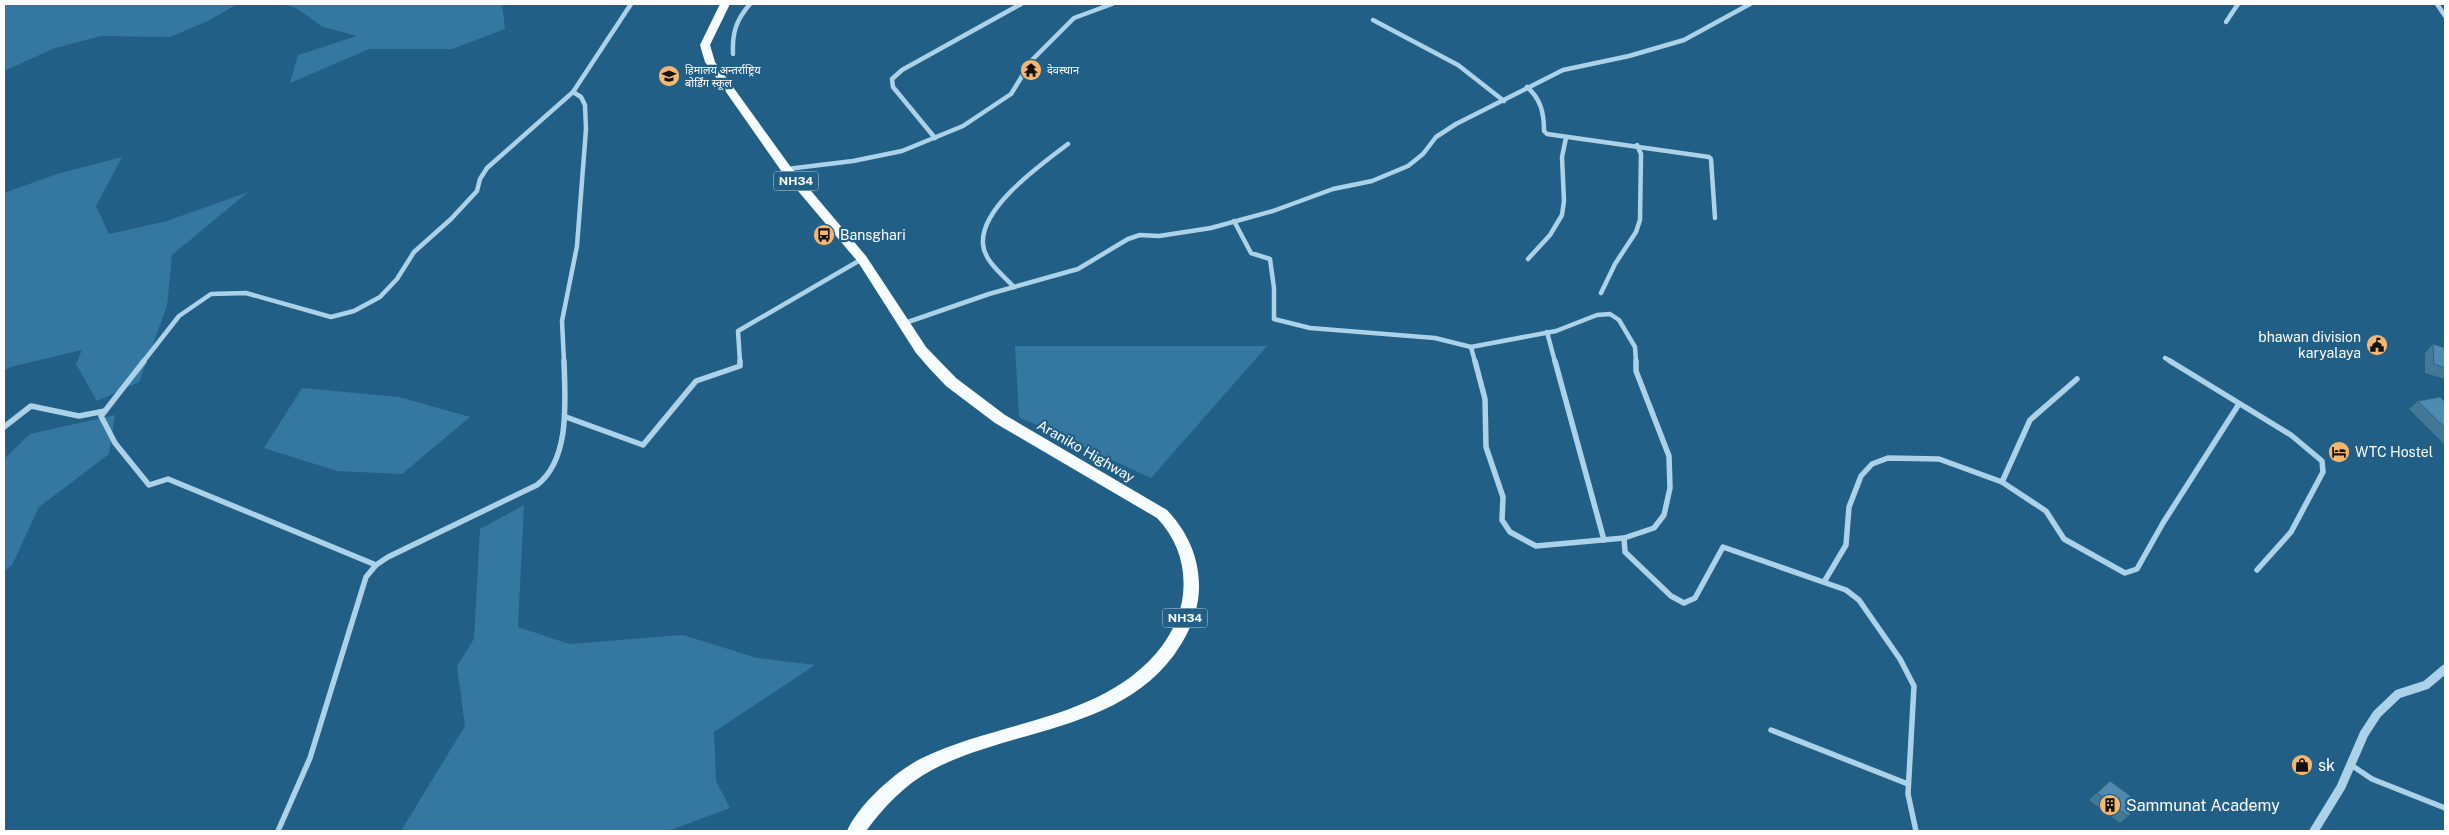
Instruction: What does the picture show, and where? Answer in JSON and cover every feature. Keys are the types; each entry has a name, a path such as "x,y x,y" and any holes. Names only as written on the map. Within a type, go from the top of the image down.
{"highway":[{"name":"Araniko Highway","path":"725,4 705,45 710,62 786,170 862,259 921,350 951,382 1000,419 1162,514 1174,526 1183,542 1191,567 1191,599 1181,629 1168,653 1145,677 1110,698 1077,714 947,754 926,764 905,779 880,802 856,831"}],"street":[{"path":"376,565 168,479 149,485 115,443 100,416 179,316 196,302 211,294 225,292 246,293 331,317 354,311 380,296 397,279 414,252 451,219 477,191 480,179 487,168 574,92 631,4"},
{"path":"733,54 732,34 736,30 739,16 750,4"},
{"path":"935,138 893,88 892,79 902,70 1021,4"},
{"path":"786,170 853,161 902,151 963,126 1011,94 1032,60 1074,18 1112,4"},
{"path":"905,323 1014,287 1078,269 1128,239 1140,235 1159,236 1183,233 1291,205 1333,189 1372,181 1408,166 1423,154 1436,137 1527,87 1563,70 1629,56 1684,40 1750,4"},
{"path":"2226,22 2238,4"},
{"path":"2437,4 2445,16"},
{"path":"1373,20 1458,65 1504,101"},
{"path":"1527,87 1536,94 1540,101 1544,116 1544,131 1547,134 1566,138 1637,145 1709,157 1711,159 1715,218"},
{"path":"278,831 310,758 366,577 376,565 432,535 537,485 545,479 555,464 566,418 562,320 577,246 586,130 585,106 581,97 574,92"},
{"path":"1528,259 1550,235 1562,215 1564,201 1562,157 1566,138"},
{"path":"1014,287 989,260 984,244 987,221 994,211 1019,188 1035,169 1068,144"},
{"path":"1601,293 1615,264 1636,232 1640,220 1640,154 1637,145"},
{"path":"1234,221 1251,253 1270,259 1274,288 1274,319 1282,323 1310,328 1435,338 1471,346 1547,332 1597,315 1610,314 1619,320 1635,347 1636,371 1669,456 1670,488 1664,515 1654,528 1624,538 1536,546 1510,532 1502,520 1502,497 1486,447 1485,399 1471,346"},
{"path":"566,418 643,445 696,381 740,366 738,331 862,259"},
{"path":"1547,332 1604,540"},
{"path":"2165,358 2291,435 2322,461 2323,472 2291,532 2257,570"},
{"path":"2002,482 2030,420 2077,379"},
{"path":"1824,582 1846,545 1849,507 1861,476 1872,464 1888,458 1939,459 2002,482 2046,511 2064,539 2125,573 2137,569 2163,523 2239,404"},
{"path":"4,427 32,406 79,416 105,410"},
{"path":"1624,538 1625,552 1671,596 1684,603 1695,598 1723,547 1846,590 1860,600 1900,659 1914,686 1908,794 1916,831"},
{"path":"2314,831 2341,786 2364,734 2376,714 2398,694 2426,685 2445,669"},
{"path":"1771,730 1908,784"},
{"path":"2351,765 2372,778 2445,808"}],"shaded area":[{"path":"4,4 237,4 210,20 170,37 101,36 55,48 4,71"},
{"path":"282,4 502,4 505,29 452,49 369,49 290,83 298,55 357,36 323,27 296,8"},
{"path":"122,157 96,206 109,234 167,221 248,192 172,255 167,306 139,382 97,401 76,364 82,350 10,367 4,371 4,193 57,174"},
{"path":"1015,346 1267,346 1151,478 1019,417"},
{"path":"302,388 399,397 470,417 402,474 337,471 264,448"},
{"path":"115,415 109,454 39,507 12,565 4,571 4,459 30,434"},
{"path":"524,505 518,627 569,644 683,635 757,658 815,665 714,732 716,781 730,808 668,831 401,831 465,726 457,666 474,639 480,529"}],"building":[{"path":"2433,344 2445,348 2445,368 2434,364"},
{"path":"2440,397 2445,402 2445,428 2418,401"},
{"path":"2110,781 2140,803 2128,816 2097,793"}],"place":[{"name":"देवस्थान","path":"1031,70"},
{"name":"हिमालय अन्तर्राष्ट्रिय बोर्डिंग स्कूल","path":"669,76"},
{"name":"Bansghari","path":"824,235"},
{"name":"bhawan division karyalaya","path":"2377,345"},
{"name":"WTC Hostel","path":"2339,452"},
{"name":"sk","path":"2302,765"},
{"name":"Sammunat Academy","path":"2110,805"}]}
